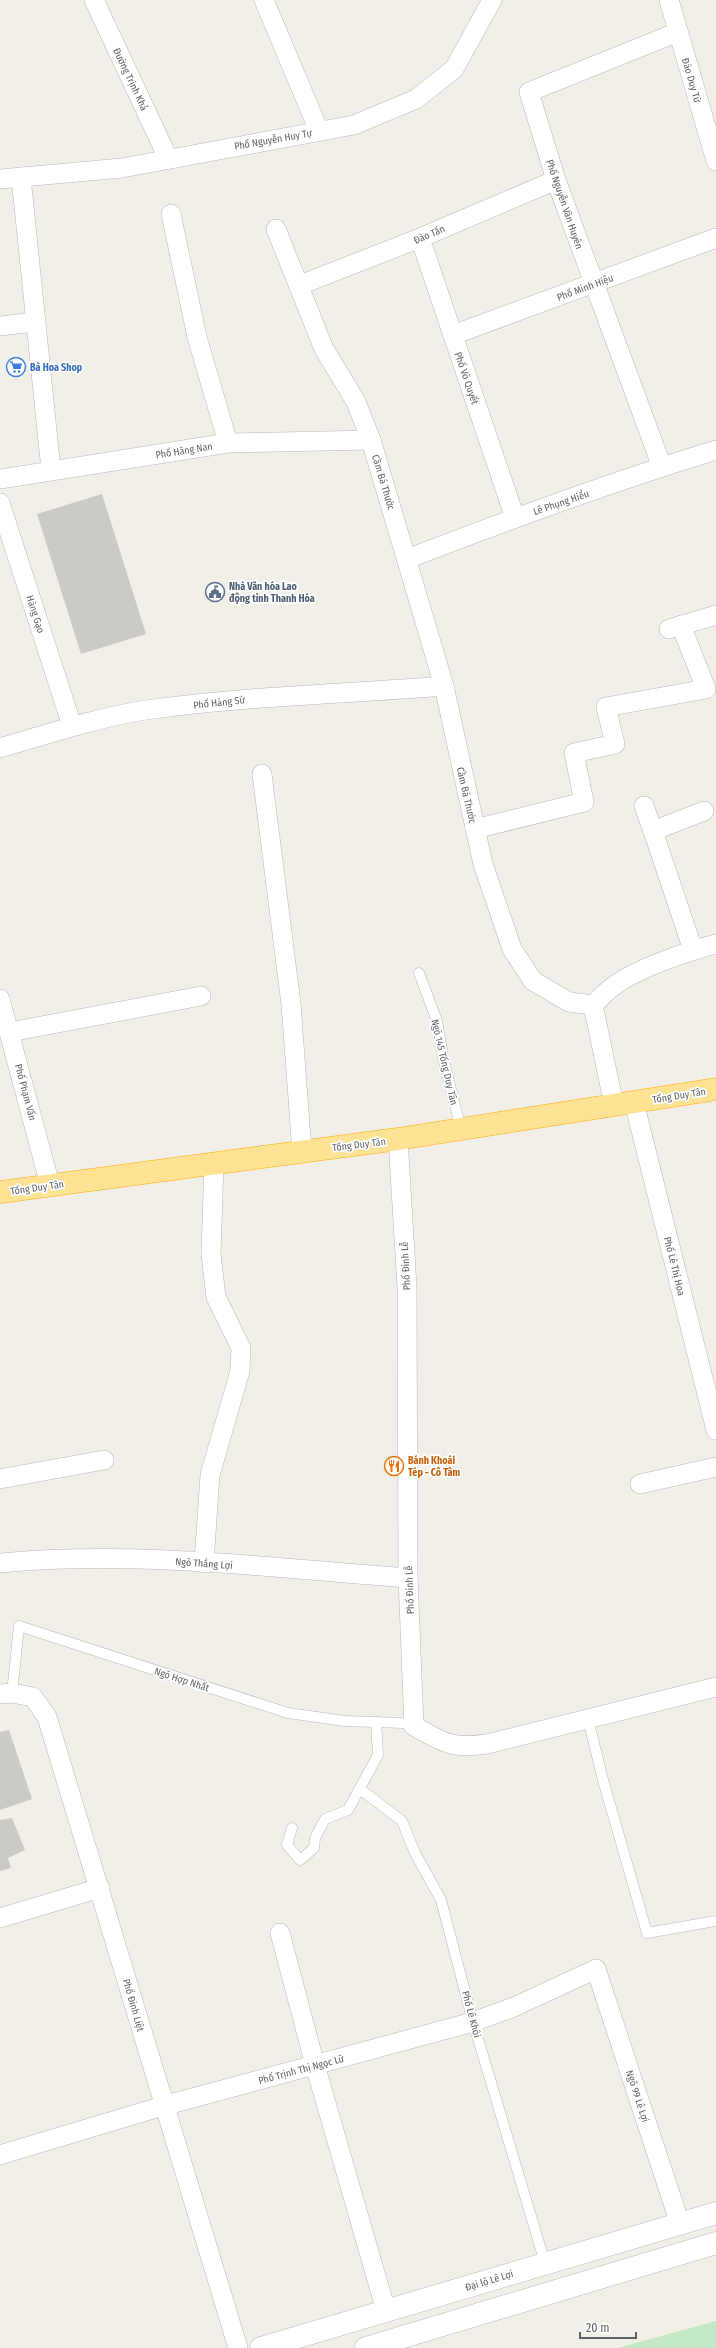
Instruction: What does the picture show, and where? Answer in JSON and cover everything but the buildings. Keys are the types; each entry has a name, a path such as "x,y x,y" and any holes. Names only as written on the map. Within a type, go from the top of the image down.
{"highway":[{"name":"Tống Duy Tân","path":"0,1192 398,1139 716,1089"}],"main road":[{"name":"Đại lộ Lê Lợi","path":"261,2348 716,2213"},
{"path":"366,2348 716,2243"}],"street":[{"name":"Đường Trịnh Khả","path":"94,0 168,158"},
{"path":"264,0 319,131"},
{"name":"Phố Nguyễn Huy Tự","path":"0,179 122,168 168,158 354,125 416,99 454,69 492,0"},
{"name":"Đào Duy Từ","path":"669,0 716,161"},
{"name":"Phố Nguyễn Văn Huyên","path":"662,467 556,180 529,92 678,32"},
{"path":"20,177 34,322 51,470"},
{"name":"Đào Tấn","path":"300,285 420,238 556,180"},
{"path":"171,214 197,337 228,443"},
{"name":"Cầm Bá Thước","path":"276,228 300,285 324,349 356,402 370,440 444,686 483,864 512,949 533,981 569,1002 593,1005"},
{"name":"Phố Võ Quyết","path":"420,238 515,518"},
{"name":"Phố Minh Hiệu","path":"453,335 716,238"},
{"path":"0,326 34,322"},
{"name":"Phố Hàng Nan","path":"0,479 228,443 370,440"},
{"name":"Lê Phụng Hiểu","path":"407,560 515,518 662,467 716,450"},
{"name":"Hàng Gạo","path":"0,503 72,726"},
{"path":"475,829 584,802 574,753 615,744 606,707 706,689 675,627 716,615"},
{"name":"Phố Hàng Sứ","path":"0,748 72,726 145,710 262,697 444,686"},
{"path":"262,774 291,1004 302,1152"},
{"path":"644,806 693,950"},
{"path":"653,831 704,811"},
{"path":"624,1104 593,1005 614,985 636,974 693,950 716,944"},
{"path":"10,1032 201,996"},
{"name":"Phố Phạm Vấn","path":"0,999 50,1185"},
{"name":"Phố Lê Thị Hoa","path":"624,1104 716,1427"},
{"name":"Phố Đinh Lễ","path":"398,1139 407,1286 408,1578 414,1726"},
{"path":"204,1563 210,1475 240,1371 241,1348 216,1297 211,1254 214,1163"},
{"path":"0,1479 104,1460"},
{"path":"640,1484 716,1467"},
{"name":"Ngõ Thắng Lợi","path":"0,1563 99,1559 204,1563 408,1578"},
{"path":"414,1726 444,1743 466,1747 487,1744 716,1687"},
{"name":"Phố Đinh Liệt","path":"6,1694 33,1697 47,1717 100,1888 163,2106 238,2348"},
{"path":"0,1918 100,1888"},
{"path":"280,1933 315,2065 386,2311"},
{"name":"Phố Trịnh Thị Ngọc Lữ","path":"0,2155 163,2106 473,2022 514,2007 596,1969"},
{"name":"Ngõ 99 Lê Lợi","path":"596,1969 680,2224"}],"lane":[{"name":"Ngõ 145 Tống Duy Tân","path":"419,973 437,1021 443,1057 461,1129"},
{"name":"Ngõ Hợp Nhất","path":"6,1694 19,1626 288,1713 345,1721 403,1723 414,1726"},
{"path":"588,1719 603,1780 647,1933 716,1920"},
{"path":"292,1828 287,1845 300,1860 314,1848 315,1838 325,1819 348,1810 360,1789 378,1755 376,1722"},
{"name":"Phố Lê Khôi","path":"360,1789 402,1821 415,1853 441,1900 473,2022 545,2264"}],"green space":[{"path":"716,2321 716,2348 617,2348"}],"place":[{"name":"Bà Hoa Shop","path":"16,367"},
{"name":"Nhà Văn hóa Lao động tỉnh Thanh Hóa","path":"215,592"},
{"name":"Bánh Khoái Tép - Cô Tâm","path":"394,1466"}]}
